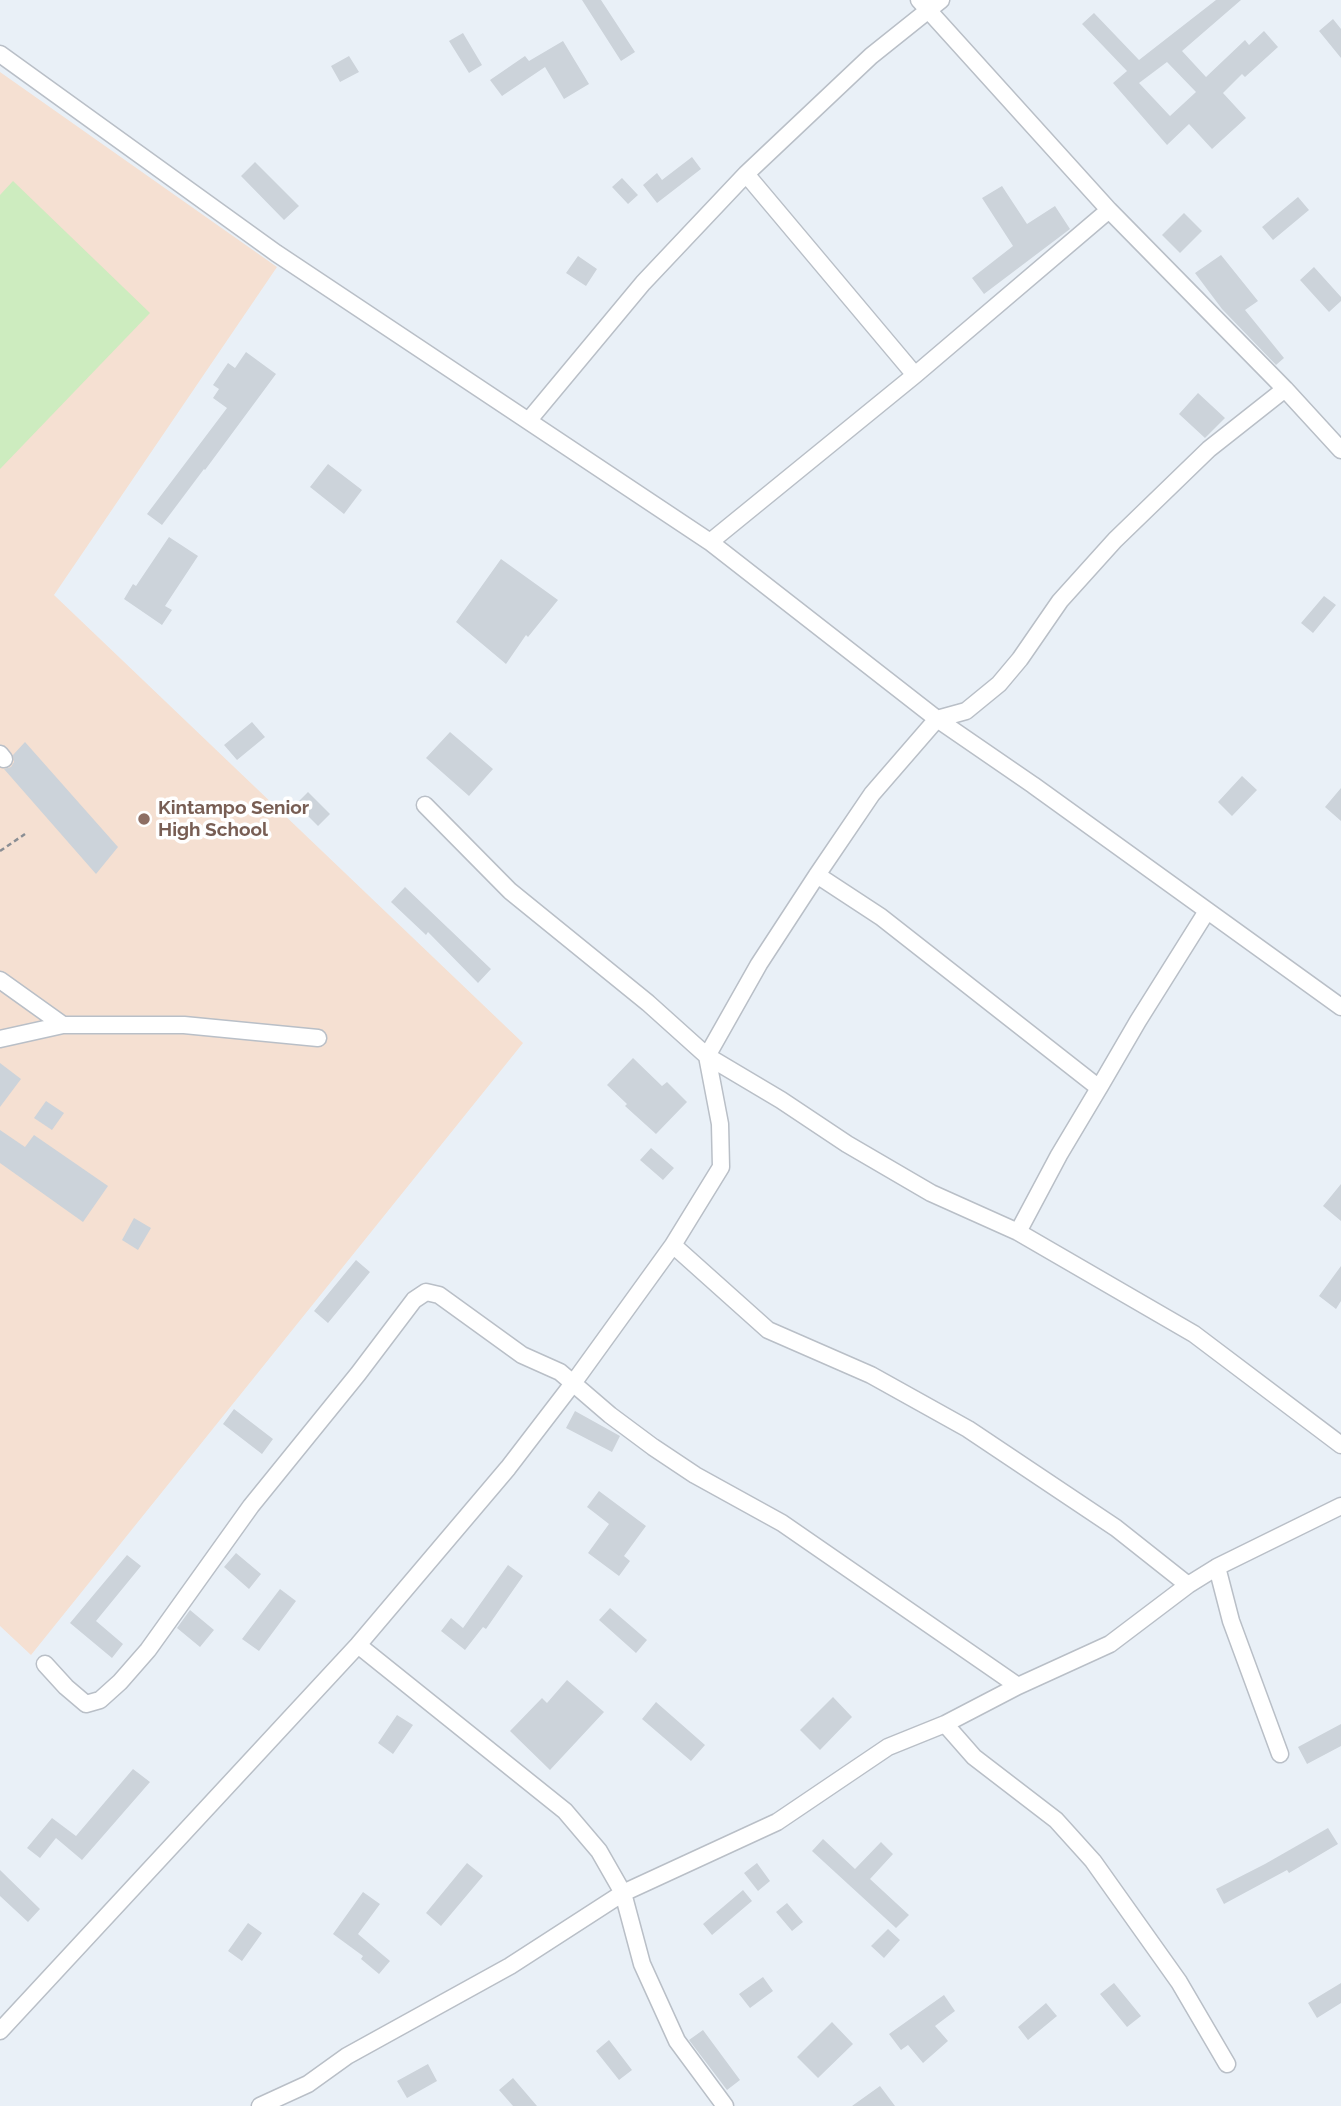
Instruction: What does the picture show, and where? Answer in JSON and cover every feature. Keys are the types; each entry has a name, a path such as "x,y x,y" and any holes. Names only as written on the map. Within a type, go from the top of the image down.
{"street":[{"path":"529,420 643,283 746,174 924,5 941,0"},
{"path":"924,5 1109,210 1285,389 1341,450"},
{"path":"0,54 276,253 709,542 937,719 1208,911 1339,1000"},
{"path":"746,174 915,376"},
{"path":"709,542 915,376 1109,210"},
{"path":"0,2031 172,1849 358,1645 459,1527 574,1382 673,1245 721,1167 720,1124 707,1056 759,964 873,794 937,719 966,711 999,684 1020,659 1060,601 1115,540 1209,449 1285,389"},
{"path":"425,805 510,891 648,1003 707,1056 931,1193 1018,1232 1194,1334 1341,1445"},
{"path":"817,875 881,918 1099,1088"},
{"path":"1018,1232 1059,1155 1138,1021 1208,911"},
{"path":"0,980 63,1025"},
{"path":"0,1038 63,1025 184,1025 318,1038"},
{"path":"673,1245 768,1330 871,1374 968,1429 1116,1528 1188,1586"},
{"path":"45,1664 86,1704 100,1700 120,1682 148,1650 251,1506 414,1300 426,1292 439,1295 522,1355 544,1363 574,1382 610,1415 653,1447 695,1475 782,1523 1018,1686"},
{"path":"260,2106 308,2084 346,2056 510,1966 623,1893 777,1822 888,1747 945,1724 1018,1686 1110,1644 1217,1567 1341,1506"},
{"path":"1217,1567 1231,1620 1280,1754"},
{"path":"358,1645 565,1811 598,1851 623,1893 642,1964 672,2032 725,2106"},
{"path":"945,1724 974,1757 1056,1820 1093,1861 1179,1982 1227,2064"}],"path":[{"path":"0,851 25,834"}],"shaded area":[{"name":"Kintampo Senior High School","path":"0,72 277,267 54,595 523,1043 31,1655 0,1626"}],"green space":[{"path":"13,181 150,313 0,469 0,195"}],"building":[{"path":"582,0 601,0 635,52 621,61"},
{"path":"1216,0 1241,0 1182,51 1206,77 1245,40 1249,45 1264,31 1278,47 1245,77 1242,74 1223,93 1246,118 1212,149 1189,124 1167,145 1113,83 1127,71 1082,24 1094,13 1139,60","holes":["1167,62 1196,92 1170,116 1139,83"]},
{"path":"1333,19 1341,29 1341,58 1319,31"},
{"path":"463,33 482,65 469,73 449,41"},
{"path":"563,41 589,84 564,99 545,67 502,96 490,80 525,56 529,61"},
{"path":"349,56 359,72 340,82 331,66"},
{"path":"692,157 701,169 657,203 643,185 657,173 662,180"},
{"path":"255,162 299,206 284,220 241,176"},
{"path":"622,178 638,195 628,204 612,187"},
{"path":"1002,186 1027,224 1055,206 1070,229 984,294 972,278 1013,246 982,198"},
{"path":"1298,197 1309,210 1273,240 1262,227"},
{"path":"1184,213 1202,231 1180,253 1162,235"},
{"path":"1221,255 1258,301 1245,310 1284,358 1276,365 1222,309 1195,273"},
{"path":"578,256 597,269 586,286 566,273"},
{"path":"1314,267 1341,297 1341,301 1329,312 1300,280"},
{"path":"246,352 276,374 162,525 147,514 227,408 213,398 219,389 213,385 228,363 235,368"},
{"path":"1198,393 1225,418 1205,438 1179,414"},
{"path":"328,464 362,490 344,514 310,487"},
{"path":"169,537 198,556 165,606 172,610 162,625 124,599"},
{"path":"501,559 558,600 528,637 526,635 506,664 456,622"},
{"path":"1324,596 1336,605 1313,633 1301,623"},
{"path":"252,722 265,737 237,760 224,745"},
{"path":"450,732 493,769 469,796 426,758"},
{"path":"25,742 118,847 96,874 4,769 11,767 14,762 13,755"},
{"path":"1242,776 1257,790 1232,816 1218,802"},
{"path":"1341,788 1341,821 1325,807"},
{"path":"308,792 330,814 318,826 296,804"},
{"path":"405,887 491,969 478,983 428,932 426,935 391,902"},
{"path":"633,1058 662,1086 667,1082 687,1102 656,1134 625,1106 627,1104 607,1085"},
{"path":"0,1063 21,1079 0,1107"},
{"path":"46,1101 64,1113 52,1130 34,1118"},
{"path":"0,1130 25,1147 34,1135 108,1186 83,1222 0,1163"},
{"path":"651,1148 674,1168 663,1180 640,1160"},
{"path":"1341,1184 1341,1221 1323,1206"},
{"path":"134,1218 151,1228 138,1250 122,1240"},
{"path":"356,1260 370,1272 328,1323 314,1311"},
{"path":"1341,1266 1341,1301 1336,1309 1319,1296"},
{"path":"234,1409 273,1439 262,1454 223,1424"},
{"path":"575,1411 620,1436 612,1452 566,1428"},
{"path":"599,1491 646,1526 624,1556 630,1561 619,1576 588,1553 609,1524 587,1507"},
{"path":"236,1553 261,1574 249,1589 224,1567"},
{"path":"127,1555 141,1566 96,1621 123,1644 112,1658 70,1623"},
{"path":"508,1565 523,1576 486,1629 483,1627 465,1650 441,1631 451,1618 463,1628"},
{"path":"280,1589 296,1601 259,1651 242,1639"},
{"path":"610,1608 647,1640 636,1653 599,1620"},
{"path":"190,1610 214,1630 200,1647 177,1628"},
{"path":"567,1680 604,1712 550,1770 510,1731 542,1698 547,1703"},
{"path":"833,1697 852,1717 820,1750 800,1730"},
{"path":"656,1702 705,1745 691,1761 642,1719"},
{"path":"397,1715 413,1725 393,1754 378,1743"},
{"path":"1341,1724 1341,1746 1307,1764 1298,1747"},
{"path":"133,1769 150,1782 82,1860 56,1838 40,1858 27,1848 52,1818 76,1836"},
{"path":"1328,1828 1338,1844 1289,1873 1287,1870 1224,1904 1216,1889"},
{"path":"823,1839 855,1869 881,1842 893,1854 870,1879 909,1915 896,1928 812,1851"},
{"path":"467,1863 483,1876 441,1926 426,1913"},
{"path":"757,1863 770,1881 758,1891 744,1873"},
{"path":"0,1870 40,1909 28,1922 0,1896"},
{"path":"743,1890 752,1901 712,1935 703,1924"},
{"path":"363,1892 380,1904 358,1934 390,1961 379,1974 361,1959 363,1956 333,1934"},
{"path":"787,1903 803,1922 792,1931 776,1912"},
{"path":"248,1923 262,1933 242,1961 228,1951"},
{"path":"888,1929 900,1940 884,1958 871,1946"},
{"path":"763,1977 773,1991 750,2008 739,1994"},
{"path":"1114,1983 1141,2016 1127,2027 1100,1994"},
{"path":"1341,1983 1341,2003 1317,2018 1308,2003"},
{"path":"944,1995 955,2011 935,2026 948,2041 923,2063 908,2045 901,2050 889,2034"},
{"path":"1046,2003 1057,2016 1028,2040 1018,2027"},
{"path":"832,2022 853,2044 818,2078 797,2057"},
{"path":"703,2030 740,2080 727,2090 689,2040"},
{"path":"609,2040 632,2070 619,2080 596,2051"},
{"path":"428,2064 437,2081 407,2098 397,2081"},
{"path":"513,2078 537,2106 513,2106 499,2090"},
{"path":"880,2086 895,2106 852,2106"}],"place":[{"name":"Kintampo Senior High School","path":"144,819"}]}
